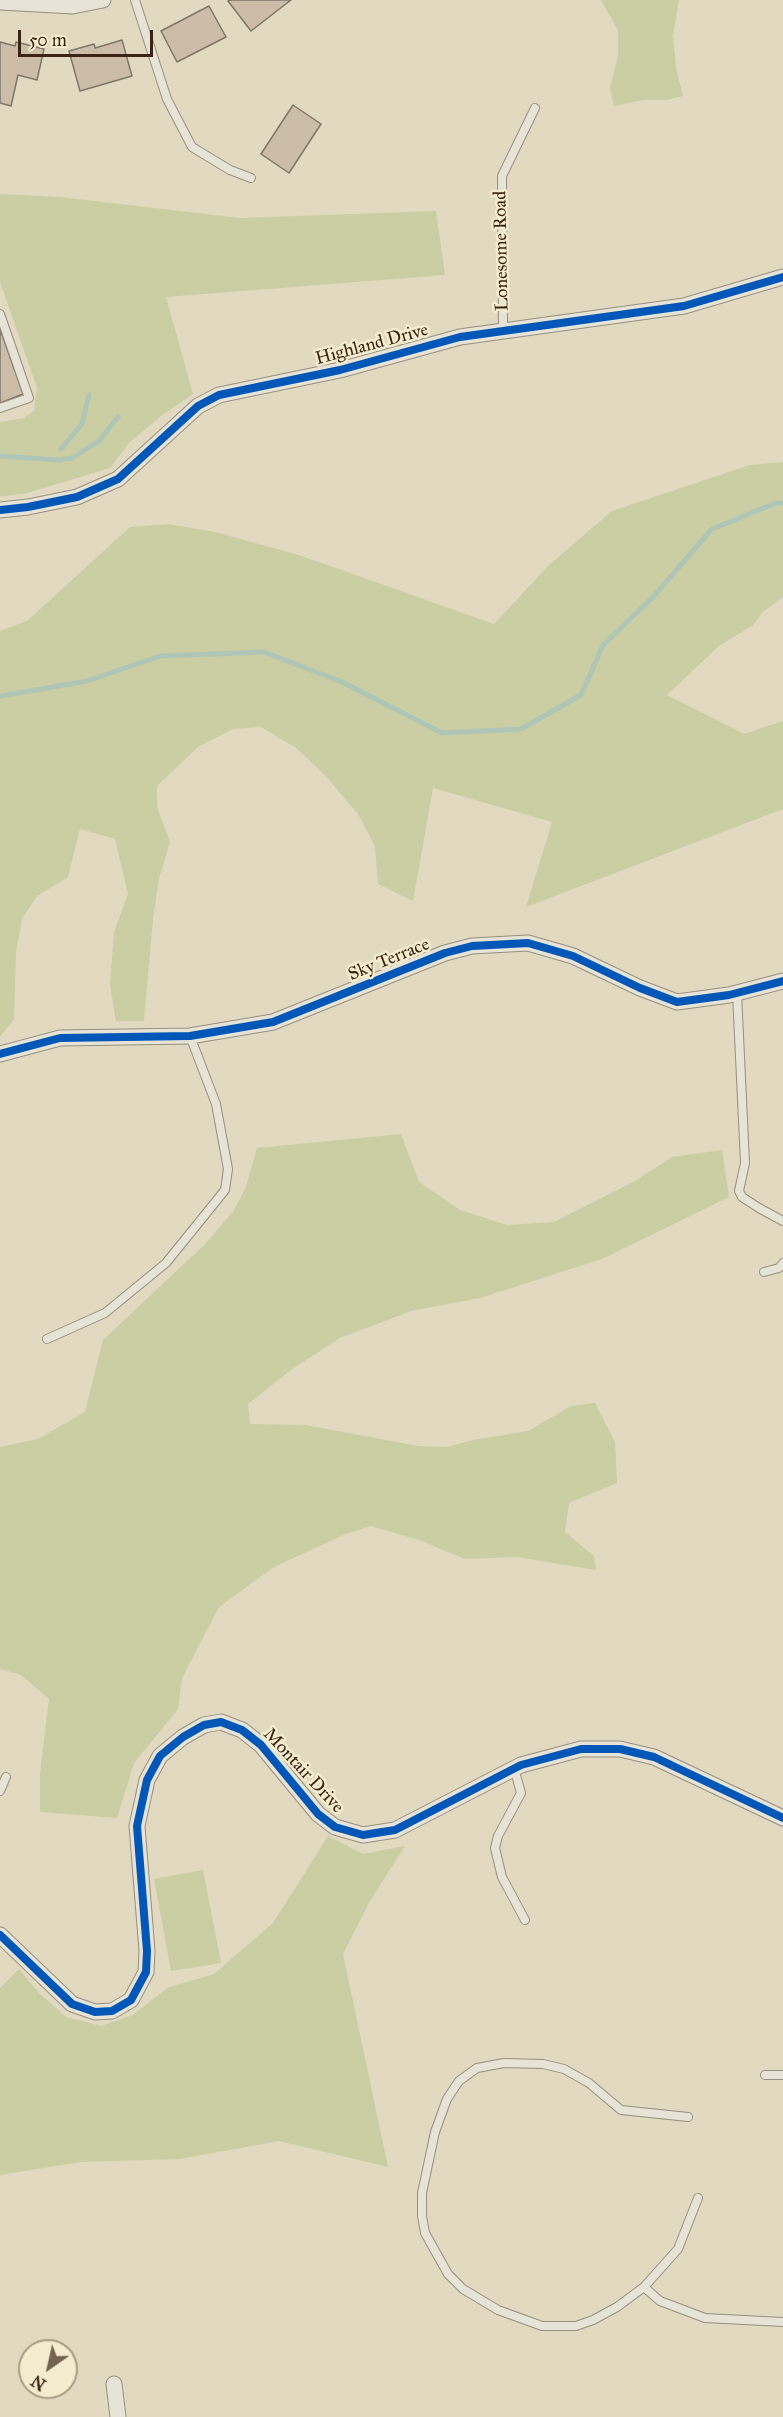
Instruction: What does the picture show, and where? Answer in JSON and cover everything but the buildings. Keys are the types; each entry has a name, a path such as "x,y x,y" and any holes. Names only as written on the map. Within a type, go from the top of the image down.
{"street":[{"path":"0,2 43,2 73,6 103,0"},
{"name":"Highland Drive","path":"0,510 28,507 77,496 118,479 198,406 219,395 340,370 460,337 503,329 684,306 783,277"},
{"name":"Sky Terrace","path":"0,1054 60,1038 190,1036 273,1022 445,953 471,946 528,943 573,956 640,988 677,1002 737,993 783,981"},
{"name":"Montair Drive","path":"0,1935 72,2004 95,2012 112,2011 131,2000 146,1972 147,1951 137,1826 147,1780 160,1756 204,1725 221,1722 243,1730 261,1745 318,1814 334,1827 363,1835 395,1830 514,1768 581,1749 620,1749 654,1757 783,1818"},
{"path":"114,2384 118,2417"}],"lane":[{"path":"135,0 167,99 192,147 230,170 251,178"},
{"name":"Lonesome Road","path":"503,329 502,176 535,108"},
{"path":"0,314 29,398 0,408"},
{"path":"737,993 745,1163 739,1191 742,1197 783,1221"},
{"path":"47,1339 105,1313 131,1292 165,1263 225,1190 228,1169 216,1104 190,1036"},
{"path":"764,1272 779,1268 783,1263"},
{"path":"514,1768 521,1793 498,1836 495,1848 502,1877 525,1920"},
{"path":"0,1791 6,1776"},
{"path":"688,2116 621,2110 575,2073 543,2064 504,2063 477,2068 459,2081 447,2099 435,2132 422,2193 422,2216 425,2233 448,2274 476,2299 519,2319 542,2326 576,2326 617,2307 644,2287 678,2249 698,2198"},
{"path":"765,2075 783,2075"},
{"path":"644,2287 660,2301 705,2318 783,2322"}],"green space":[{"path":"601,0 679,0 673,36 676,68 683,96 614,106 610,88 618,55 618,30"},
{"path":"0,194 61,197 240,218 436,211 445,275 166,297 193,394 161,416 129,443 110,468 27,493 0,497 0,422 24,418 34,411 37,388 0,282"},
{"path":"783,462 783,597 763,612 753,625 719,646 667,695 744,734 783,721 783,809 526,907 552,822 433,788 413,901 378,884 375,846 358,814 323,773 296,748 261,727 233,729 198,747 157,786 157,807 170,842 159,878 153,919 144,1021 116,1021 110,985 114,932 128,894 115,839 80,829 68,877 37,896 22,919 16,952 14,1019 0,1037 0,631 27,621 130,527 168,524 215,532 299,555 494,624 549,565 612,511 750,465"},
{"path":"401,1134 419,1182 460,1210 507,1225 554,1222 635,1181 672,1157 722,1150 729,1197 602,1259 480,1298 411,1311 340,1338 291,1370 248,1404 250,1424 306,1425 418,1446 447,1447 473,1440 528,1431 571,1406 595,1403 615,1442 617,1483 569,1503 565,1532 594,1556 596,1570 517,1557 465,1559 419,1540 371,1526 346,1534 274,1567 219,1607 182,1678 178,1709 134,1763 117,1818 40,1812 40,1773 49,1699 21,1675 0,1669 0,1447 38,1439 85,1412 103,1340 205,1244 233,1212 246,1187 257,1148"},
{"path":"328,1836 363,1854 405,1846 370,1901 343,1954 388,2167 279,2141 180,2159 81,2162 0,2175 0,1988 19,1969 39,1993 66,2017 101,2026 133,2015 167,1988 214,1974 273,1923"},
{"path":"203,1870 221,1963 171,1971 154,1879"}],"waterway":[{"path":"61,449 82,424 89,395"},
{"path":"0,456 59,460 72,458 99,441 118,417"},
{"path":"0,696 87,681 160,656 264,652 342,682 442,733 521,729 581,695 603,645 652,598 712,529 776,503 783,503"}],"cycle path":[{"path":"0,510 77,497 118,479 198,406 219,395 340,370 460,337 684,306 783,277"},
{"path":"0,1054 60,1038 190,1036 273,1022 445,953 472,946 528,943 573,956 640,988 677,1002 729,995 783,981"},
{"path":"0,1935 72,2004 95,2012 112,2011 131,2000 146,1972 147,1951 137,1826 147,1780 160,1756 183,1737 204,1725 221,1722 242,1730 261,1745 318,1814 335,1827 363,1835 395,1830 521,1765 581,1749 620,1749 654,1757 783,1818"}]}
